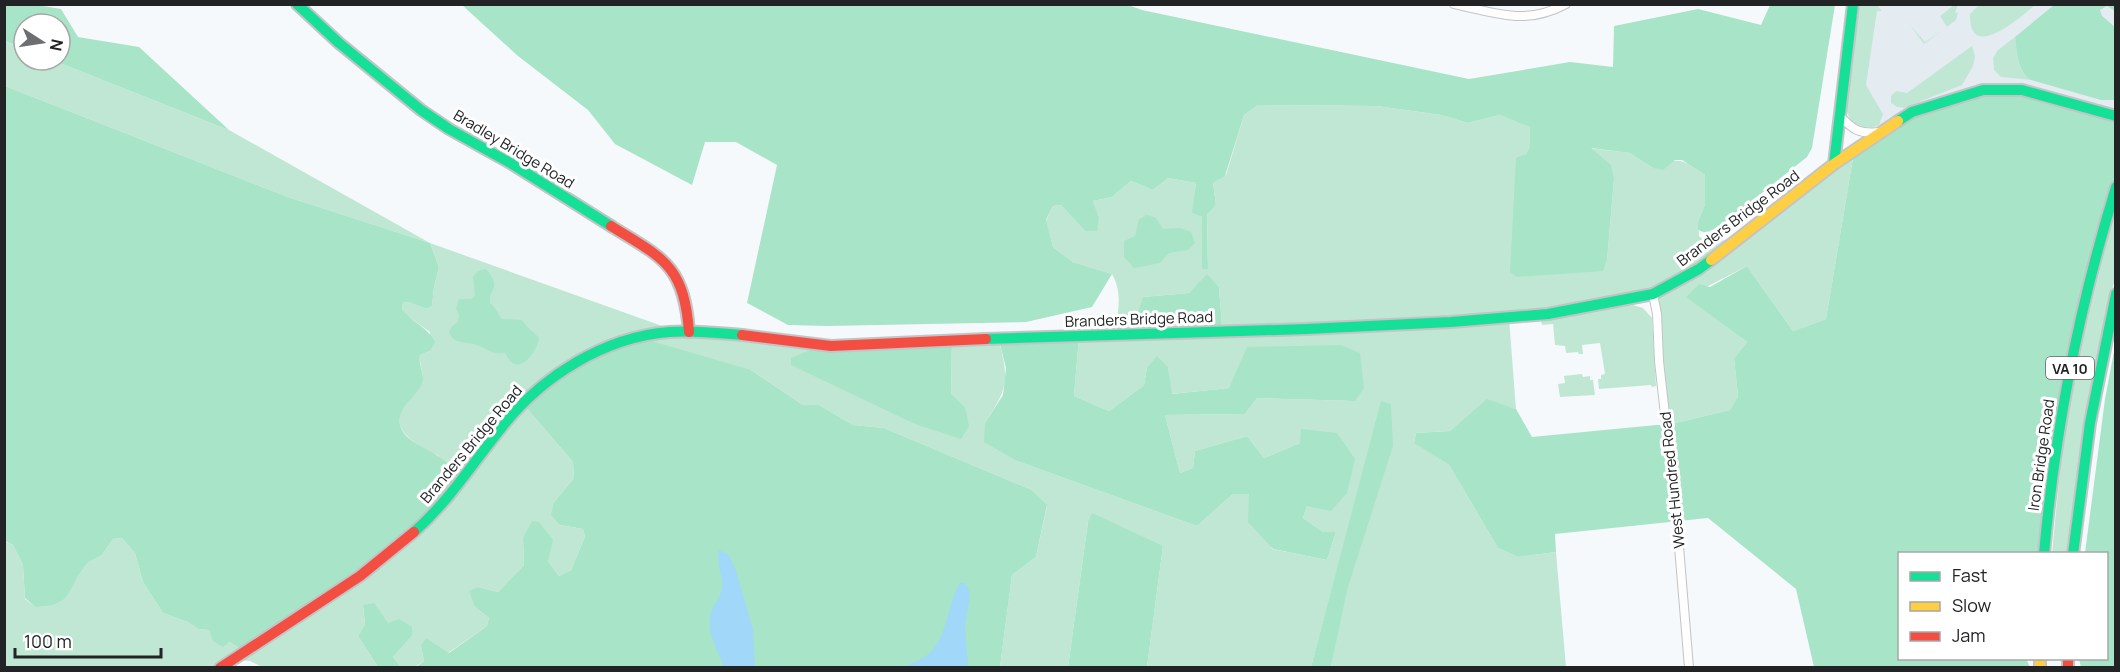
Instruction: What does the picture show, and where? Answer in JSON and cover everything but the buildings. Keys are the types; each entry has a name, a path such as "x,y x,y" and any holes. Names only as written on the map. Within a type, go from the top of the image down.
{"street":[{"name":"Bradley Bridge Road","path":"297,4 339,43 421,110 658,255 672,269 682,286 688,309 689,332"},
{"path":"1454,4 1522,17 1548,13 1566,4"},
{"path":"1834,164 1853,4"},
{"name":"Branders Bridge Road","path":"220,668 316,606 396,548 433,514 459,485 496,434 522,404 559,372 600,349 625,341 667,332 712,332 831,346 1306,329 1548,314 1653,294 1699,269 1834,164 1912,112 1983,90 2022,90 2115,116"},
{"path":"1839,114 1850,128 1863,134 1882,132"},
{"name":"Iron Bridge Road","path":"2044,552 2056,452 2075,340 2088,283 2115,187"},
{"name":"West Hundred Road","path":"1653,294 1657,314 1659,361 1677,522 1689,668"},
{"name":"VA 10","path":"2073,552 2089,425 2115,294"}],"shaded area":[{"path":"1857,5 2115,5 2115,116 1863,133 1840,114"}],"green space":[{"path":"4,5 37,5 61,9 63,12 12,12 12,44 5,41"},
{"path":"462,5 1128,5 1142,10 1469,79 1570,62 1613,67 1614,26 1698,9 1761,25 1770,5 1835,5 1812,148 1807,157 1720,226 1706,233 1698,230 1698,221 1705,205 1705,175 1682,160 1675,160 1663,170 1653,168 1630,153 1591,148 1611,165 1614,179 1607,261 1603,271 1517,277 1510,272 1516,158 1526,154 1530,146 1530,127 1500,115 1468,123 1441,115 1377,106 1258,105 1244,115 1225,176 1213,183 1216,205 1207,215 1208,269 1202,269 1202,217 1192,213 1196,183 1168,178 1153,190 1131,181 1112,197 1093,201 1099,217 1097,231 1085,231 1061,205 1053,206 1046,220 1053,247 1073,262 1112,274 1092,307 1026,322 827,326 788,325 747,303 777,165 736,142 705,142 692,185 615,144 588,110 518,56"},
{"path":"1877,5 1882,11 1877,11 1866,85 1883,114 1879,125 1867,128 1854,123 1846,109 1859,7"},
{"path":"1954,5 1958,5 1955,12 1958,13 1956,20 1947,27 1940,16"},
{"path":"1979,5 2035,5 1997,33 1986,36 1978,35 1972,28 1970,14"},
{"path":"2054,5 2115,5 2115,11 2107,6 2100,10 2102,16 2115,27 2115,100 2101,100 2031,80 2023,72 2018,61 2015,37"},
{"path":"1909,24 1925,42 1943,29 1924,44"},
{"path":"72,27 78,37 139,47 229,130 72,68"},
{"path":"2015,37 2020,67 2031,80 2001,77 1994,70 1993,58 1998,50"},
{"path":"4,41 12,44 12,72 72,72 72,68 229,130 430,243 288,197 5,86"},
{"path":"1972,46 1975,56 1973,66 1962,85 1904,108 1891,103 1891,96 1896,91 1907,93"},
{"path":"5,86 288,197 430,243 439,267 432,306 427,309 409,302 403,303 402,309 428,332 435,342 430,351 420,355 423,382 403,408 400,425 410,439 449,465 453,477 451,486 442,503 416,530 245,652 229,642 223,647 213,641 209,630 198,629 188,622 163,613 143,582 135,553 122,538 113,539 102,555 86,565 68,595 57,604 35,607 25,598 23,565 13,545 5,541"},
{"path":"2019,92 2115,119 2115,182 2083,297 2043,552 1898,552 1898,660 2026,660 2030,667 1814,667 1796,589 1708,518 1555,534 1556,552 1518,557 1498,548 1449,465 1414,443 1416,433 1450,431 1487,399 1516,409 1532,437 1667,425 1730,410 1738,396 1734,358 1747,342 1686,297 1699,284 1710,287 1747,266 1793,331 1826,319 1854,152 1914,114 1984,93"},
{"path":"1258,105 1377,106 1441,115 1468,123 1500,115 1531,127 1530,146 1526,154 1603,270 1607,261 1614,179 1589,148 1630,153 1653,168 1680,161 1696,169 1705,175 1705,205 1698,221 1699,236 1709,246 1727,239 1692,268 1659,285 1630,294 1544,308 1406,320 1222,326 1219,287 1207,275 1189,293 1143,297 1148,320 1185,324 1189,328 1115,329 1118,294 1112,274 1073,262 1053,247 1046,221 1053,206 1061,205 1085,231 1099,217 1093,201 1112,197 1131,181 1153,190 1168,178 1196,183 1193,213 1202,217 1202,268 1208,269 1207,215 1216,205 1213,183 1226,175 1244,115"},
{"path":"1854,152 1826,319 1793,331 1747,266 1687,297 1747,342 1734,358 1738,396 1730,410 1667,425 1653,294 1667,289"},
{"path":"2115,210 2115,279 2110,297 2070,552 2052,552 2069,409 2087,322"},
{"path":"1147,215 1156,218 1163,229 1180,228 1191,232 1195,243 1188,250 1169,253 1160,263 1134,268 1124,257 1124,241 1135,236 1139,219"},
{"path":"430,243 679,332 816,347 792,358 791,365 965,407 951,395 952,342 999,340 1004,365 1004,384 998,401 985,423 1017,461 1197,526 1233,494 1250,494 1272,549 1327,560 1336,532 1323,532 1303,518 1307,506 1300,443 1264,458 1247,436 1195,451 1193,468 1180,473 1165,415 1245,414 1257,398 1355,401 1229,388 1171,394 1168,367 1147,368 1144,385 1109,411 1074,396 1079,337 1509,318 1516,409 1487,400 1450,431 1416,433 1414,442 1449,465 1498,548 1518,557 1556,552 1566,667 1331,667 1382,401 1311,667 1147,667 1163,546 1088,522 1068,667 1000,667 1012,575 1036,557 1047,506 1032,490 884,428 853,425 819,405 803,405 751,370 547,380 441,506 439,456 410,438 400,426 399,418 404,405 422,383 420,355 430,351 430,332 406,315 402,309 403,303 410,302 427,309 432,306 439,267"},
{"path":"486,269 494,284 490,303 502,319 522,320 539,338 533,353 520,364 510,361 505,353 492,352 458,341 449,333 451,327 458,322 459,314 456,309 459,299 471,299 475,295 473,277 478,271"},
{"path":"1207,274 1219,287 1222,326 1189,328 1185,324 1148,320 1138,312 1143,297 1189,293"},
{"path":"1633,305 1643,308 1652,318 1656,386 1599,389 1598,379 1605,374 1600,343 1582,345 1583,354 1566,353 1565,346 1555,345 1553,324 1542,325 1541,321 1543,318"},
{"path":"1079,337 1074,396 1109,411 1144,385 1147,368 1157,356 1168,367 1172,394 1229,388 1247,347 1341,345 1360,353 1364,388 1355,401 1257,398 1245,414 1165,415 1180,473 1193,468 1195,451 1247,436 1264,458 1300,443 1301,429 1337,433 1355,459 1347,493 1331,511 1307,506 1303,518 1323,532 1336,532 1327,560 1273,549 1248,522 1249,494 1233,494 1197,526 1017,461 984,442 985,423 1003,395 1006,368 999,340"},
{"path":"641,338 751,370 803,405 819,405 853,425 884,428 1032,490 1047,505 1036,557 1012,575 1000,667 415,668 424,661 421,646 426,638 449,653 487,626 489,618 475,607 469,591 478,587 498,592 524,565 523,538 532,521 539,522 553,540 548,561 559,576 571,570 585,537 583,529 560,525 551,515 554,502 574,478 573,462 523,404 560,372"},
{"path":"952,342 951,394 965,407 969,426 961,439 915,424 791,365 791,358 816,347"},
{"path":"2115,346 2115,667 2081,667 2079,660 2108,660 2108,552 2085,552 2105,399"},
{"path":"1582,374 1583,377 1590,376 1590,380 1593,380 1595,395 1560,397 1558,384 1565,383 1564,376"},
{"path":"1381,401 1391,404 1393,446 1347,590 1331,667 1311,667"},
{"path":"523,404 573,462 574,478 554,502 560,525 583,529 585,537 571,570 559,576 548,561 523,538 524,565 498,592 478,587 475,607 489,618 487,626 448,653 421,646 424,661 415,667 401,667 393,657 412,636 388,623 363,605 365,624 358,636 378,667 264,668 250,661 234,660 398,550"},
{"path":"1092,513 1163,546 1147,667 1068,667 1088,522"},
{"path":"122,538 135,553 143,582 163,613 188,622 198,629 209,630 245,652 220,667 5,668 4,541 13,545 23,565 25,599 35,607 57,604 63,600 86,565 102,555 113,539"},
{"path":"374,603 388,623 399,619 412,627 412,636 393,657 401,667 378,667 358,636 365,624 363,605"}],"water":[{"path":"719,550 729,555 736,571 753,629 755,667 724,667 713,641 710,627 711,613 722,588"},
{"path":"960,583 964,583 970,595 965,627 968,667 903,667 925,657 933,650 942,633"}],"traffic: fast":[{"path":"297,4 339,43 421,110 611,226"},
{"path":"1834,164 1853,4"},
{"path":"1898,121 1912,112 1983,90 2022,90 2116,116"},
{"path":"2044,552 2055,461 2070,369 2091,277 2116,187"},
{"path":"986,339 1307,329 1451,322 1548,314 1653,294 1711,260"},
{"path":"2073,552 2090,423 2116,294"},
{"path":"414,532 450,494 518,409 555,376 576,363 598,351 645,335 687,331 742,335"}],"traffic: slow":[{"path":"1711,260 1834,164 1898,121"},
{"path":"2040,660 2040,668"}],"traffic: jam":[{"path":"611,226 657,256 668,266 676,277 682,292 689,332"},
{"path":"742,335 831,346 986,339"},
{"path":"220,668 360,576 414,532"},
{"path":"2068,660 2068,668"}]}
